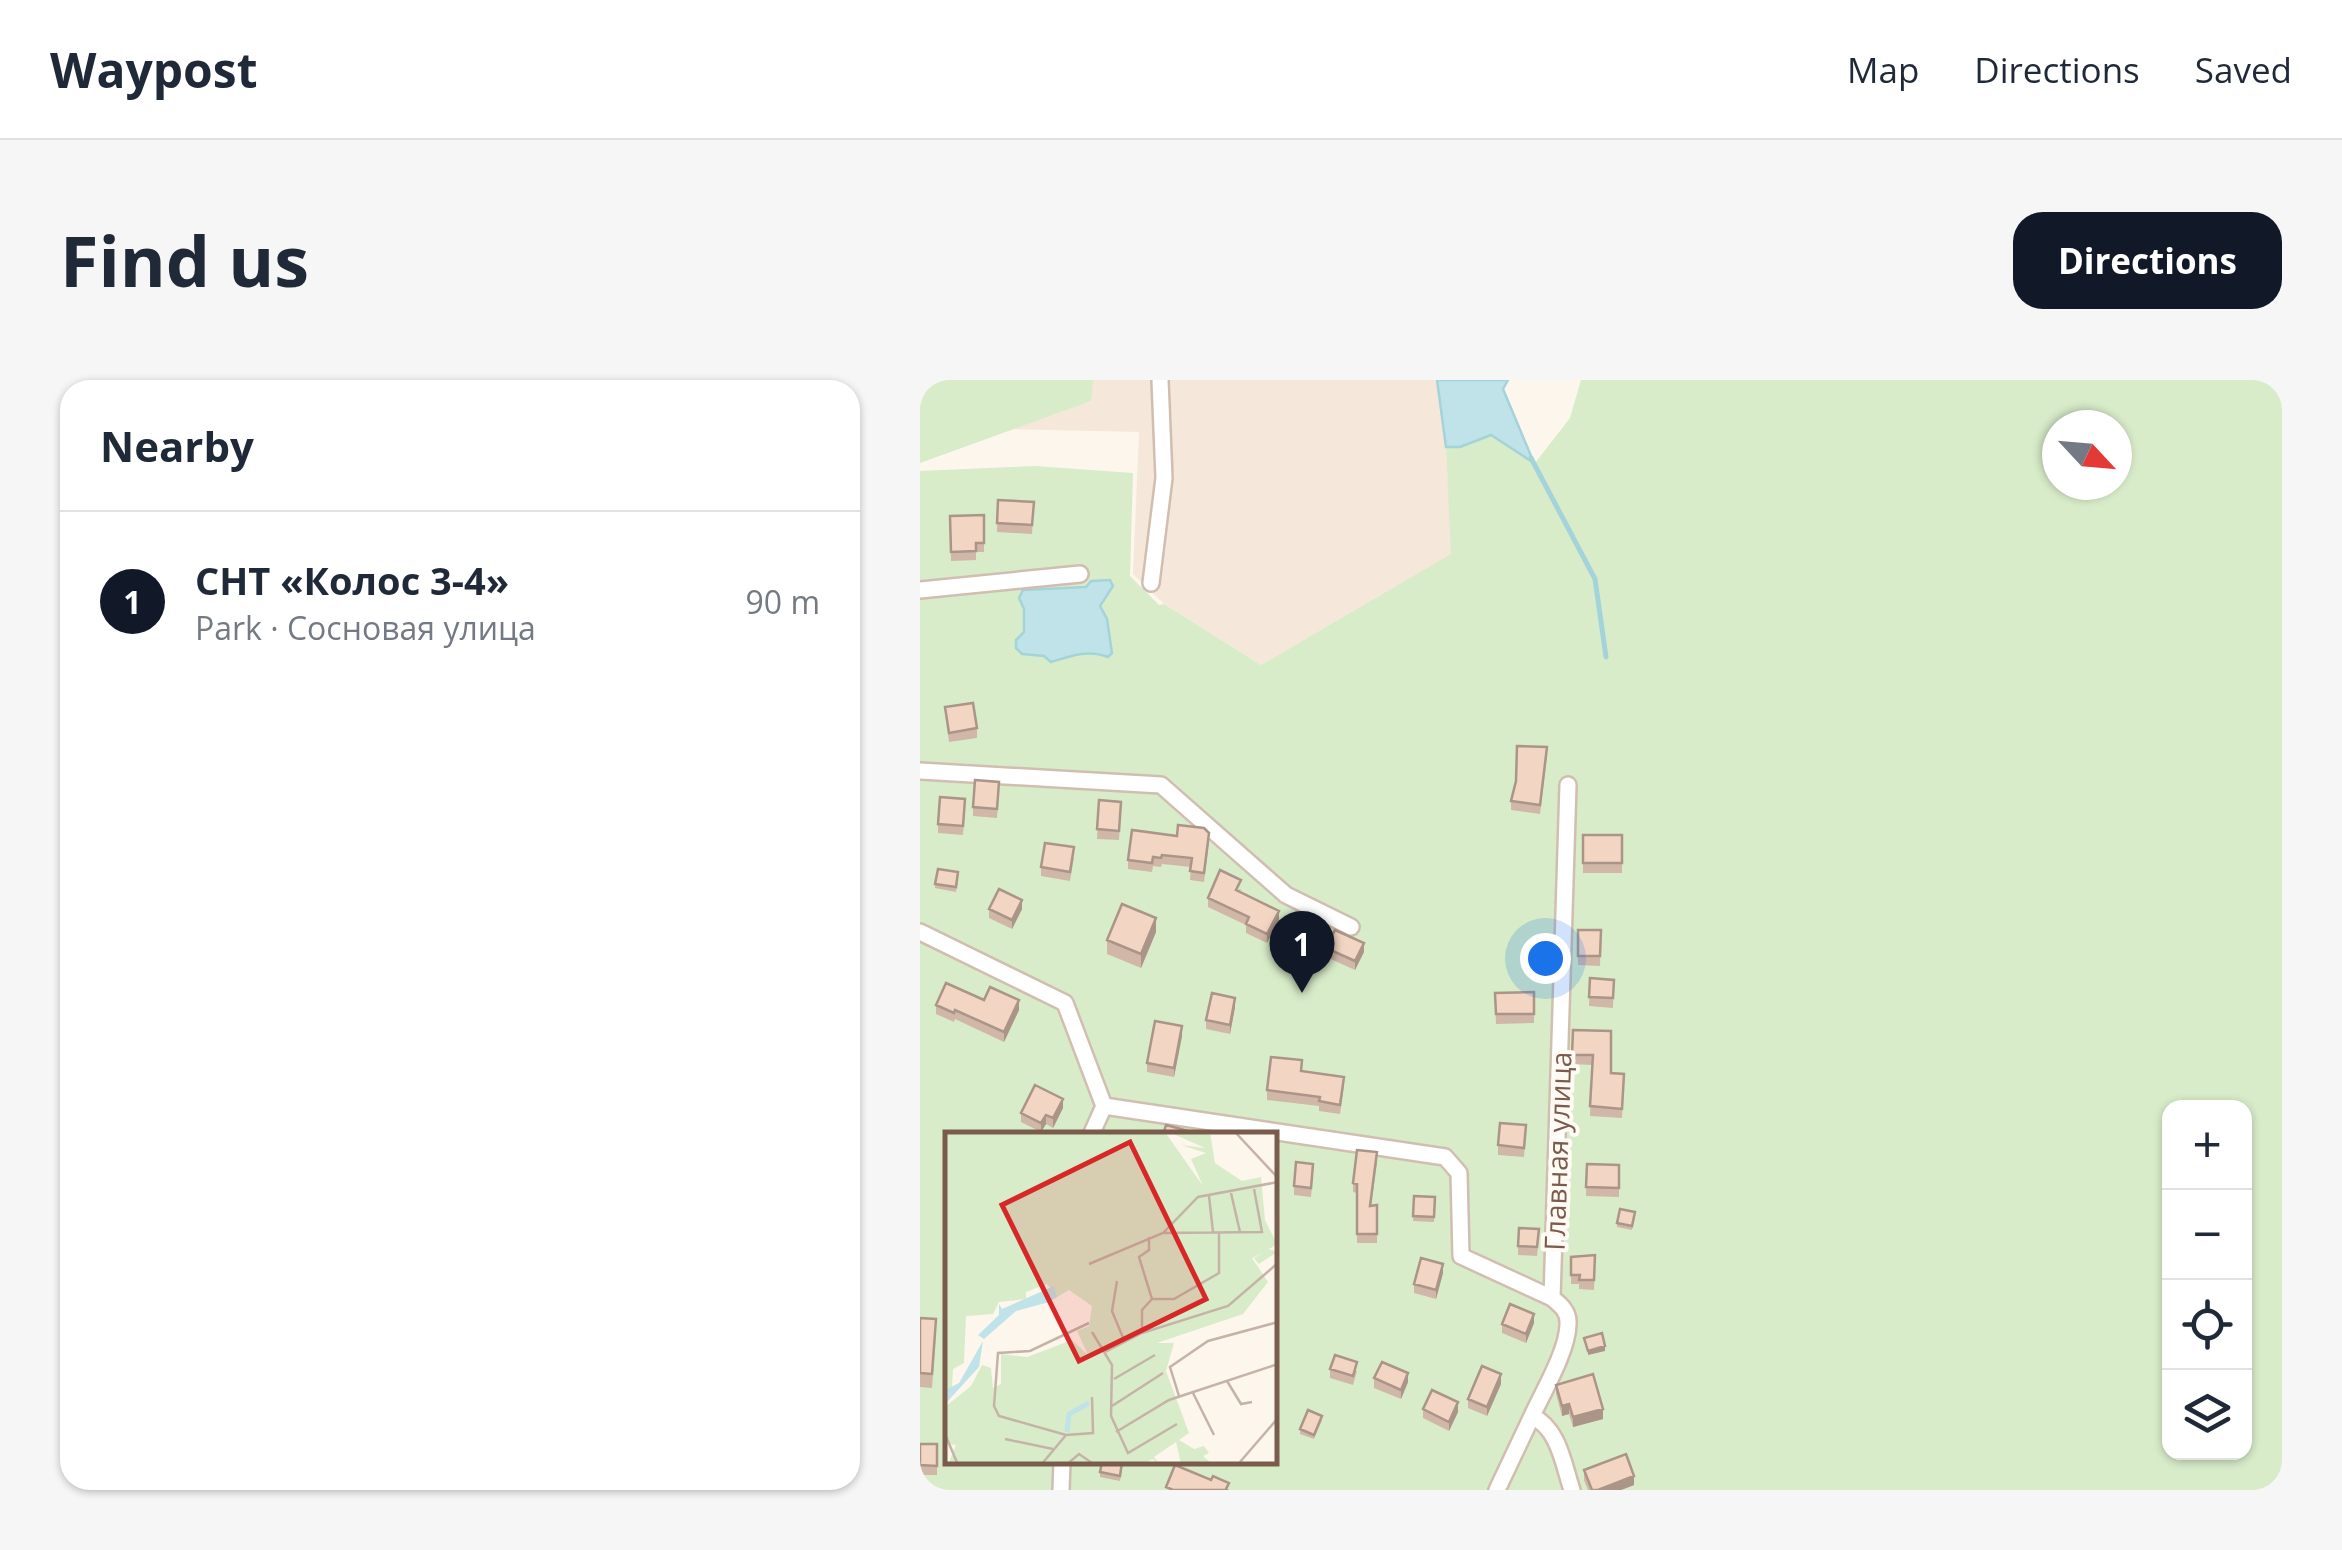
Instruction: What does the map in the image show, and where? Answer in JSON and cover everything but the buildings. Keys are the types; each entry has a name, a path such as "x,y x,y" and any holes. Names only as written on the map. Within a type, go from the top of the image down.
{"street":[{"path":"1151,583 1164,478 1160,380"},
{"path":"920,590 1080,574"},
{"path":"920,771 1161,785 1286,895 1351,927"},
{"name":"Главная улица","path":"1497,1490 1566,1339 1569,1321 1563,1306 1552,1298 1568,786"},
{"path":"920,932 1064,1003 1104,1106 1092,1132"},
{"path":"1104,1106 1278,1132"},
{"path":"1278,1132 1445,1157 1458,1173 1461,1256 1552,1298"},
{"path":"1532,1416 1546,1422 1554,1436 1572,1490"},
{"path":"1061,1490 1062,1465"}],"shaded area":[{"path":"920,380 1437,380 1446,447 1452,554 1261,665 1164,604 1133,574 1139,432 920,427"}],"green space":[{"path":"920,380 1093,380 1091,401 920,463"},
{"path":"1581,380 2282,380 2282,1490 920,1490 920,471 1035,466 1133,473 1130,576 1159,605 1164,604 1261,665 1451,554 1446,447 1460,447 1491,435 1535,463 1570,418"}],"water":[{"path":"1437,380 1508,380 1503,389 1534,463 1491,435 1460,447 1446,447"},
{"path":"1110,580 1113,586 1100,606 1107,619 1112,653 1108,657 1086,653 1051,662 1044,656 1022,654 1016,648 1016,640 1024,632 1024,609 1019,598 1023,590 1086,587 1091,581"}],"waterway":[{"path":"1531,458 1595,579 1606,657"}],"place":[{"name":"СНТ «Колос 3-4»","path":"1302,993"}]}
